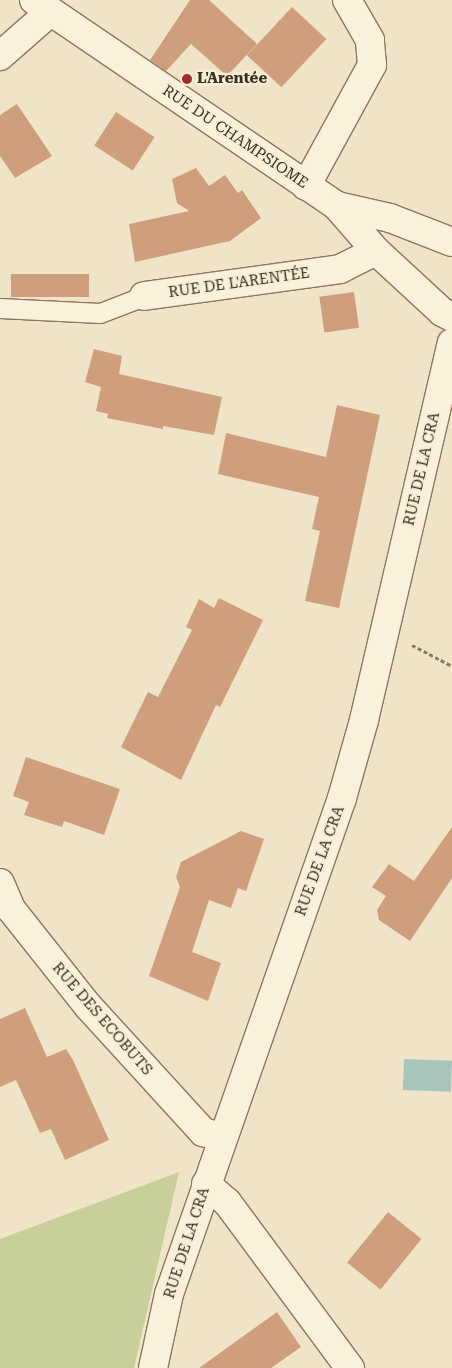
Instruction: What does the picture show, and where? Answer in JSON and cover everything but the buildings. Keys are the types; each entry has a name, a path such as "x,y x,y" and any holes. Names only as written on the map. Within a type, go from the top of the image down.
{"street":[{"path":"306,186 372,65 370,40 347,0"},
{"path":"0,56 42,6"},
{"name":"RUE DU CHAMPSIOME","path":"42,6 337,206 390,218 452,242"},
{"path":"337,206 376,251 442,312 452,317"},
{"name":"RUE DE L'ARENTÉE","path":"144,296 340,270 376,251"},
{"name":"RUE DE LA CRA","path":"153,1368 169,1294 222,1137 342,798 385,630 452,344"},
{"name":"RUE DES ECOBUTS","path":"0,883 11,909 88,1006 203,1132 222,1137"},
{"path":"206,1184 227,1202 350,1368"}],"lane":[{"name":"RUE DE L'ARENTÉE","path":"0,308 100,313 144,296"}],"path":[{"path":"385,630 452,666"}],"green space":[{"path":"179,1172 134,1368 0,1368 0,1239"}],"water":[{"path":"404,1059 452,1061 451,1092 403,1090"}],"place":[{"name":"L'Arentée","path":"187,79"}]}
